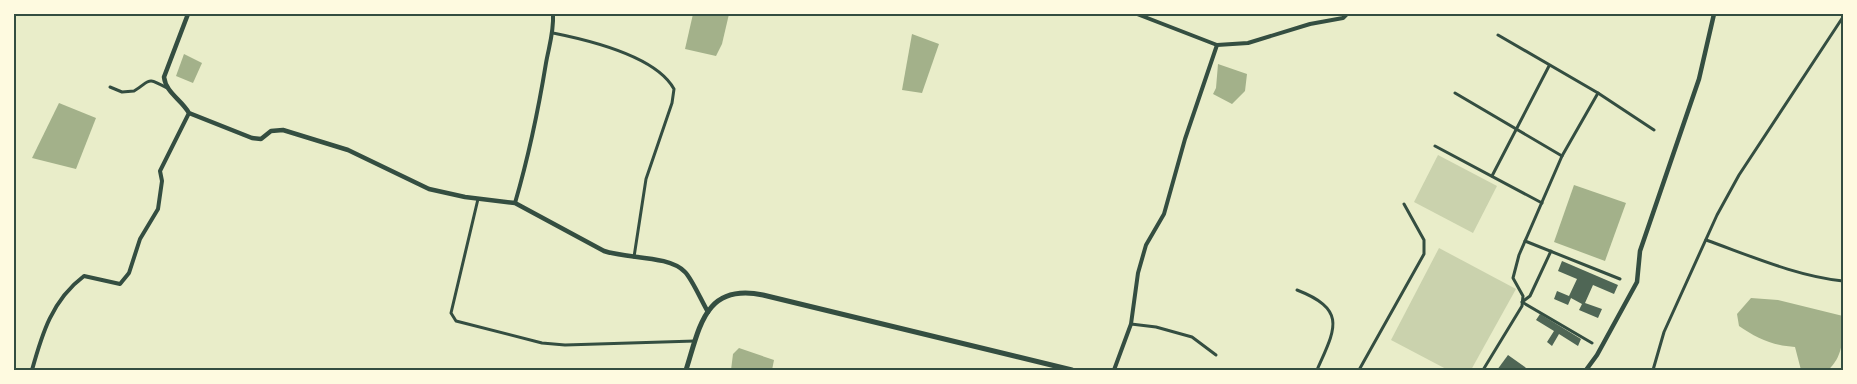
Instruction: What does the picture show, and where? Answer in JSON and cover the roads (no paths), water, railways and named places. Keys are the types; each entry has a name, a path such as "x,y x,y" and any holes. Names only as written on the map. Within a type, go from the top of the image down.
{"main road":[{"path":"188,14 164,77 167,88 183,103 188,113 225,129 257,139 276,130 298,134 348,150 429,189 478,199 515,203 604,251 634,258 666,261 682,269 687,274 708,312"},
{"path":"1586,370 1597,355 1637,282 1640,251 1699,79 1714,14"},
{"path":"686,370 695,341 708,312 722,297 734,292 750,292 1072,370"}],"street":[{"path":"515,203 533,140 548,49 554,33 553,14"},
{"path":"1137,14 1217,45 1248,43 1310,24 1343,18 1347,14"},
{"path":"1653,370 1664,332 1717,215 1739,175 1843,18"},
{"path":"554,33 639,59 663,75 674,89 672,103 646,179 634,258"},
{"path":"1498,35 1598,93 1654,130"},
{"path":"1114,370 1131,324 1141,264 1146,246 1164,214 1185,139 1217,45"},
{"path":"1492,176 1549,66"},
{"path":"110,87 122,92 134,92 148,80 167,88"},
{"path":"1455,93 1562,156"},
{"path":"1483,370 1522,306 1523,296 1513,278 1525,241 1562,156 1598,93"},
{"path":"32,370 55,305 73,284 84,276 120,284 129,273 140,239 158,208 162,181 160,171 188,113"},
{"path":"1435,146 1542,203"},
{"path":"478,199 451,313 456,321 542,343 565,345 695,341"},
{"path":"1359,370 1424,254 1424,240 1404,204"},
{"path":"1706,240 1784,268 1843,282"},
{"path":"1525,241 1620,279"},
{"path":"1522,302 1530,296 1551,251"},
{"path":"1297,290 1315,297 1325,304 1333,316 1333,329 1316,370"},
{"path":"1522,302 1592,343"},
{"path":"1131,324 1156,327 1192,337 1216,355"}]}
